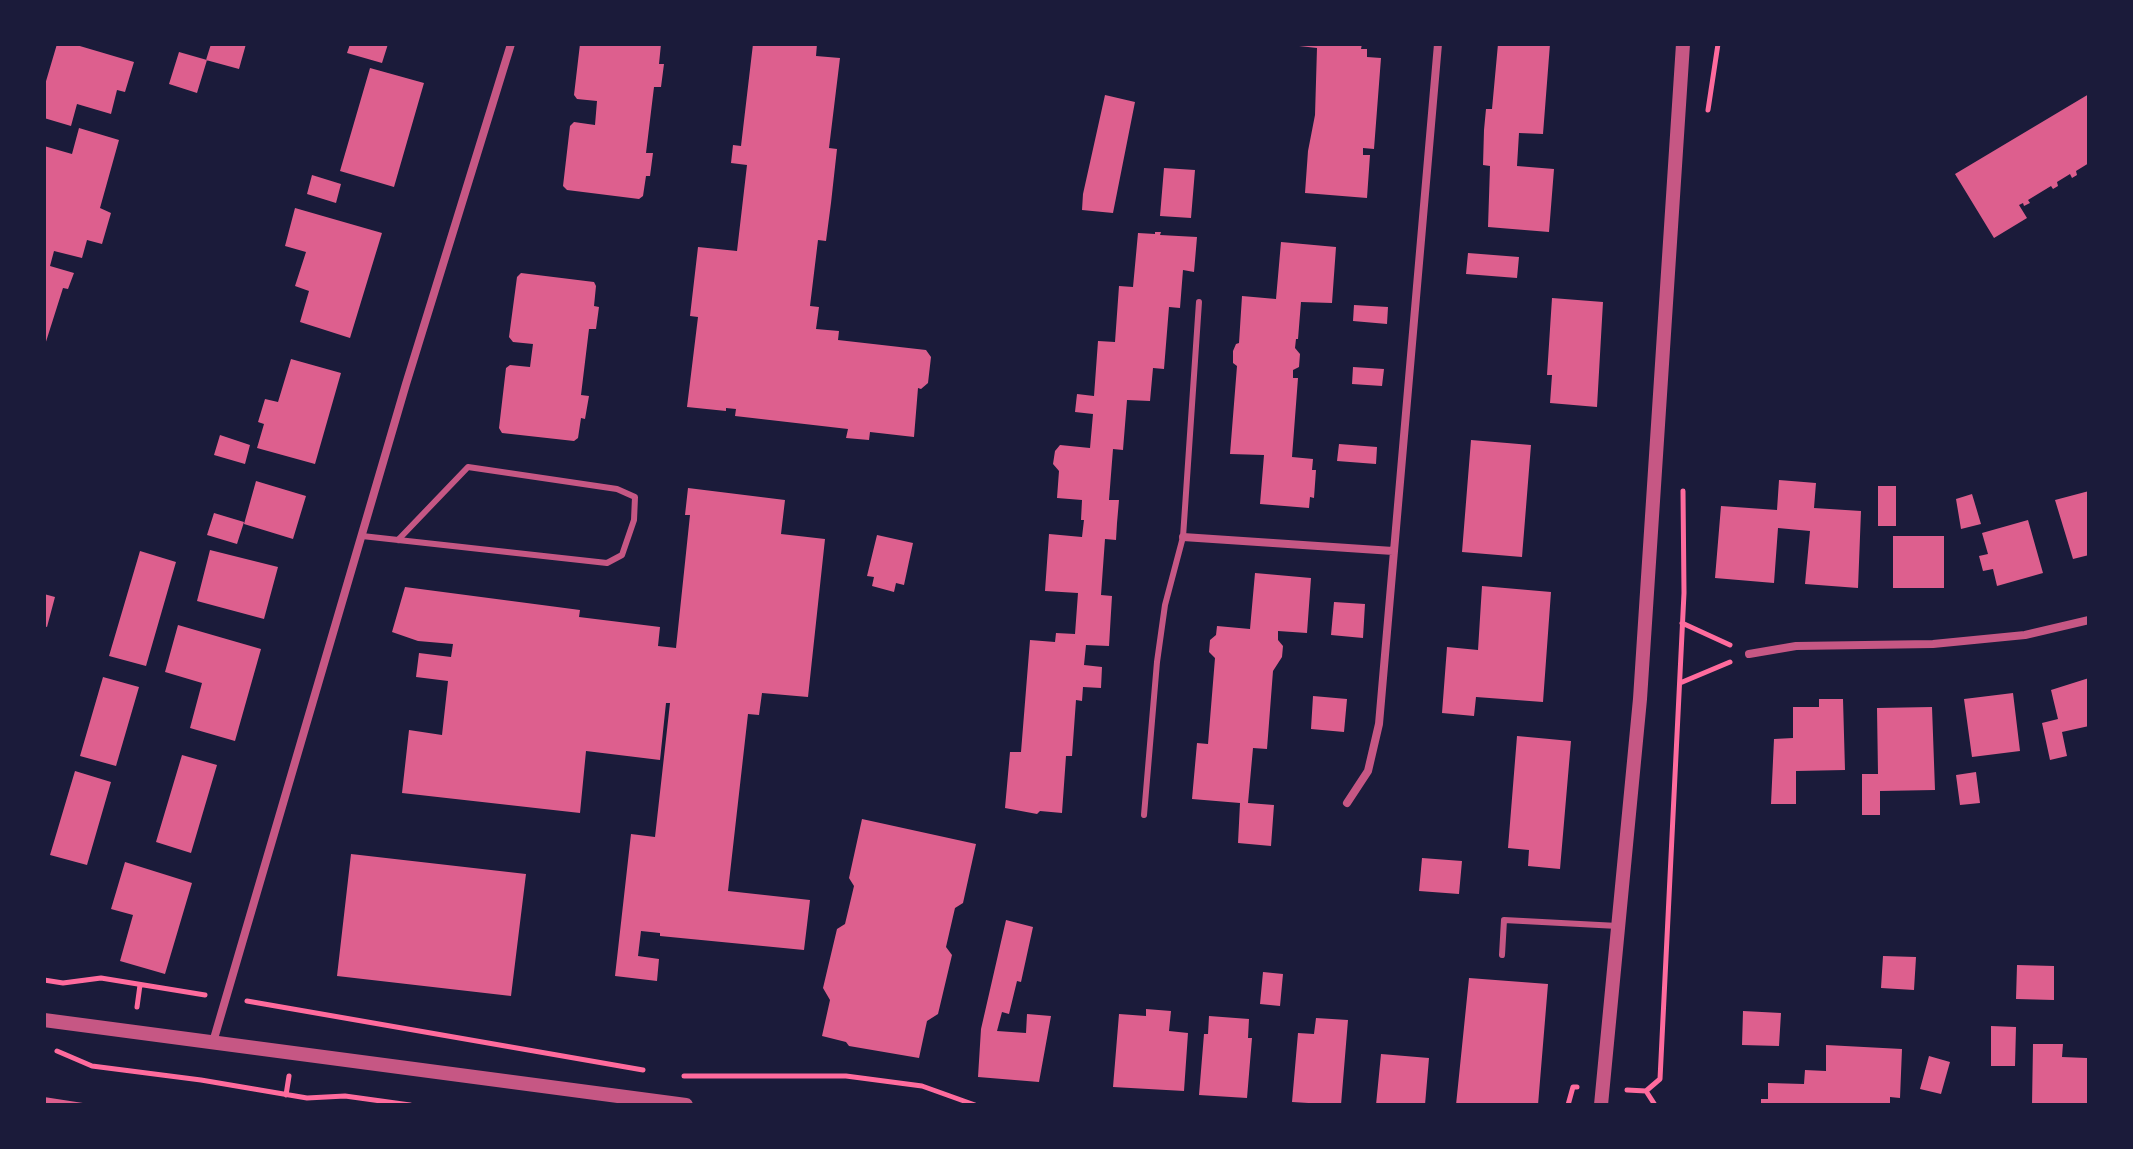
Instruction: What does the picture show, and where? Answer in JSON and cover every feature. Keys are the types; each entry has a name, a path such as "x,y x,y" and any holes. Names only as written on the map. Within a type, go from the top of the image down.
{"street":[{"path":"213,1042 511,44"},
{"path":"1347,803 1368,771 1379,724 1438,44"},
{"path":"1601,1105 1640,699 1683,44"},
{"path":"1183,537 1393,551"},
{"path":"1749,654 1796,646 1933,644 2025,635 2089,620"},
{"path":"44,1020 686,1105"}],"lane":[{"path":"1144,815 1163,619 1183,537 1199,302"},
{"path":"362,536 398,540 607,563 622,555 634,520 635,497 617,489 468,467 398,540"},
{"path":"1502,955 1504,920 1618,926"}],"path":[{"path":"1706,121 1718,44"},
{"path":"1646,1091 1660,1079 1682,623 1683,483"},
{"path":"1682,623 1749,654"},
{"path":"1679,683 1749,654"},
{"path":"44,980 63,983 101,978 647,1071"},
{"path":"53,1050 62,1051 92,1066 307,1098 345,1096 410,1105"},
{"path":"679,1076 846,1076 922,1086 975,1105"}],"building":[{"path":"57,44 73,44 134,62 125,92 117,90 111,114 77,104 71,126 44,118 44,88"},
{"path":"211,44 246,44 239,69 206,60"},
{"path":"350,44 388,44 382,63 347,53"},
{"path":"580,44 661,44 659,64 664,64 661,87 654,87 646,153 653,153 650,176 646,176 643,196 639,199 567,190 563,186 570,126 574,122 595,125 597,101 577,99 574,95"},
{"path":"753,44 817,44 816,56 840,58 829,148 837,149 831,203 826,241 818,240 810,306 819,307 816,329 839,331 838,340 926,350 931,357 928,383 918,388 914,437 870,432 869,440 846,438 848,429 735,416 736,409 726,408 726,411 687,407 698,317 690,316 698,247 737,251 747,165 731,163 733,145 741,146"},
{"path":"1300,44 1362,44 1361,49 1367,49 1367,57 1381,58 1374,149 1363,148 1363,155 1370,155 1367,198 1305,193 1315,115 1317,48"},
{"path":"1498,44 1550,44 1543,134 1519,133 1517,166 1554,169 1549,232 1488,227 1490,166 1483,165 1484,130 1486,109 1492,109"},
{"path":"179,52 207,60 197,93 169,84"},
{"path":"370,68 424,83 394,187 340,171"},
{"path":"2089,94 2089,163 2076,171 2077,175 2072,178 2070,174 2057,182 2058,186 2053,189 2051,186 2028,200 2030,203 2024,206 2023,203 2019,205 2027,218 1994,238 1955,174"},
{"path":"1105,95 1135,102 1113,213 1082,210"},
{"path":"79,128 119,140 100,208 111,213 102,244 87,240 82,258 54,251 50,266 74,273 68,289 63,288 44,348 44,146 72,154"},
{"path":"1164,168 1195,170 1191,218 1160,216"},
{"path":"312,175 341,184 336,203 307,194"},
{"path":"295,208 382,233 350,338 300,322 309,291 295,286 306,252 285,246"},
{"path":"1138,233 1197,237 1194,272 1183,270 1180,308 1169,307 1164,369 1153,368 1150,401 1127,400 1123,450 1113,449 1109,500 1119,500 1116,540 1105,539 1101,595 1112,596 1109,646 1086,645 1084,665 1102,667 1101,688 1083,687 1082,701 1076,700 1072,756 1066,756 1062,813 1040,811 1037,814 1005,808 1010,752 1021,752 1030,640 1055,642 1056,633 1075,634 1078,593 1045,591 1049,534 1082,537 1084,520 1081,520 1082,500 1057,498 1059,471 1053,464 1055,451 1060,445 1090,448 1093,414 1075,412 1077,394 1094,396 1098,341 1115,342 1119,286 1133,287"},
{"path":"1281,242 1336,247 1332,303 1301,302 1295,348 1300,354 1299,367 1293,370 1293,378 1298,378 1292,457 1313,459 1312,470 1316,470 1314,498 1310,497 1309,508 1260,504 1264,455 1230,454 1237,366 1233,363 1233,351 1239,343 1242,296 1276,299"},
{"path":"1468,253 1519,257 1517,278 1466,274"},
{"path":"521,273 594,282 596,286 594,306 599,307 596,329 589,329 581,395 589,396 585,419 581,418 578,438 574,441 502,433 499,428 506,368 510,365 530,367 533,344 513,342 509,337 517,277"},
{"path":"1552,298 1603,302 1597,407 1550,403 1552,375 1547,375"},
{"path":"1354,305 1388,307 1387,324 1353,321"},
{"path":"291,359 341,373 315,464 257,448 264,424 258,422 265,399 278,402"},
{"path":"1353,367 1384,369 1382,386 1352,384"},
{"path":"220,435 250,445 245,464 214,455"},
{"path":"1471,440 1531,445 1522,557 1462,552"},
{"path":"1339,444 1377,447 1376,464 1337,461"},
{"path":"1779,480 1816,483 1814,508 1861,511 1858,588 1805,584 1810,531 1778,528 1774,583 1715,578 1721,506 1777,510"},
{"path":"256,481 306,496 293,539 244,524"},
{"path":"1878,486 1896,486 1896,526 1878,526"},
{"path":"688,488 785,500 781,534 825,539 808,697 762,693 759,715 748,714 728,891 810,900 804,950 660,936 660,933 641,931 638,956 659,959 657,981 615,976 631,834 655,837 670,703 666,703 660,760 586,751 580,813 402,793 409,730 442,735 448,681 416,677 419,653 451,657 453,644 418,641 392,632 405,587 580,610 579,617 660,627 658,646 676,648 690,515 685,515"},
{"path":"2089,491 2089,555 2073,559 2055,500"},
{"path":"1972,494 1981,524 1961,529 1956,499"},
{"path":"214,513 244,522 237,544 207,535"},
{"path":"2028,520 2043,573 1997,586 1993,569 1983,571 1979,556 1988,554 1982,533"},
{"path":"877,535 913,543 904,585 896,583 894,592 872,586 874,577 867,576"},
{"path":"1893,536 1944,536 1944,588 1893,588"},
{"path":"210,550 278,567 264,619 197,601"},
{"path":"140,551 176,562 146,666 109,656"},
{"path":"1255,573 1311,578 1307,633 1278,631 1278,640 1283,646 1282,657 1273,671 1267,749 1253,748 1248,803 1274,805 1271,846 1238,843 1240,803 1192,799 1197,743 1208,744 1215,658 1209,652 1210,640 1216,635 1217,626 1250,629"},
{"path":"1482,586 1551,592 1543,702 1476,697 1474,716 1442,713 1447,647 1478,650"},
{"path":"44,594 55,597 47,627 44,626"},
{"path":"1334,602 1365,604 1363,638 1331,635"},
{"path":"178,625 261,649 235,741 190,728 202,683 165,672"},
{"path":"103,677 139,687 116,766 80,756"},
{"path":"2089,678 2089,726 2062,732 2067,756 2050,760 2042,723 2058,719 2051,690"},
{"path":"2013,693 2020,751 1972,757 1964,699"},
{"path":"1313,696 1347,699 1344,732 1311,729"},
{"path":"1819,699 1843,699 1845,770 1796,771 1796,804 1771,804 1774,739 1793,738 1793,707 1819,707"},
{"path":"1932,707 1935,790 1880,791 1880,815 1862,815 1862,774 1878,774 1877,708"},
{"path":"1517,736 1571,741 1560,869 1528,866 1529,850 1508,848"},
{"path":"182,755 217,765 191,853 156,842"},
{"path":"75,771 111,782 87,865 50,855"},
{"path":"1976,772 1980,803 1960,805 1956,775"},
{"path":"862,819 976,844 963,903 955,908 946,947 952,955 938,1014 927,1021 919,1058 849,1046 846,1042 822,1036 830,1000 823,988 837,929 845,924 854,886 849,878"},
{"path":"351,854 526,874 511,996 337,976"},
{"path":"1422,858 1462,861 1459,894 1419,891"},
{"path":"125,862 192,883 165,974 120,961 133,915 111,909"},
{"path":"1006,920 1033,927 1021,982 1017,981 1009,1014 1002,1012 997,1031 1026,1033 1027,1014 1051,1016 1039,1082 978,1077 981,1029"},
{"path":"1883,956 1916,957 1914,990 1881,988"},
{"path":"2017,965 2054,966 2054,1000 2016,999"},
{"path":"1263,972 1283,974 1280,1006 1260,1004"},
{"path":"1469,978 1548,984 1538,1105 1456,1105"},
{"path":"1146,1009 1171,1011 1169,1031 1188,1033 1184,1091 1113,1087 1119,1014 1146,1016"},
{"path":"1743,1011 1781,1013 1779,1046 1742,1045"},
{"path":"1209,1016 1249,1019 1248,1038 1252,1038 1247,1098 1199,1095 1204,1034 1208,1034"},
{"path":"1316,1018 1348,1020 1341,1105 1292,1102 1298,1033 1314,1034"},
{"path":"1991,1026 2016,1027 2015,1066 1991,1066"},
{"path":"2033,1044 2063,1044 2062,1057 2087,1058 2087,1105 2032,1105"},
{"path":"1826,1045 1902,1049 1900,1098 1890,1097 1890,1105 1761,1105 1761,1099 1768,1099 1768,1083 1804,1084 1805,1070 1826,1071"},
{"path":"1381,1054 1429,1058 1425,1105 1376,1105"},
{"path":"1929,1056 1950,1062 1941,1094 1920,1089"},
{"path":"44,1097 83,1103 83,1105 44,1105"}]}
